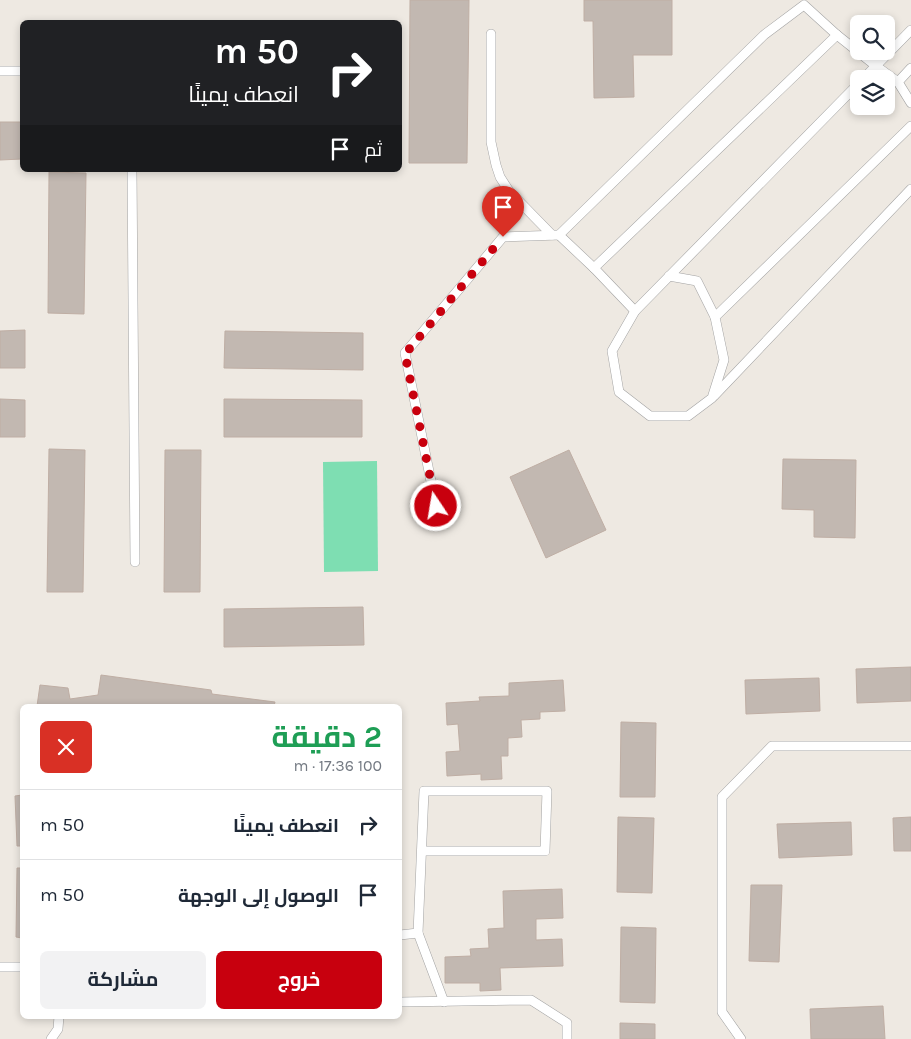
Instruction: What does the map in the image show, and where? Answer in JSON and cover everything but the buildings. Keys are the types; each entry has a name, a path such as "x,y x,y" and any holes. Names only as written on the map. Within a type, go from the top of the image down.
{"lane":[{"path":"436,506 405,354 503,237 555,235 764,35 804,6 837,35 898,82 911,103"},
{"path":"872,70 911,30"},
{"path":"491,34 491,142 498,171 509,191 555,235 594,268 635,311"},
{"path":"594,268 837,35"},
{"path":"898,82 911,68"},
{"path":"0,70 20,70"},
{"path":"850,92 635,311 612,351 619,392 650,416 688,416 712,398 911,189"},
{"path":"715,317 911,126"},
{"path":"132,172 134,562"},
{"path":"669,276 697,281 715,317 724,360 712,398"},
{"path":"741,1039 722,1012 722,797 772,746 911,746"},
{"path":"422,851 545,851 548,791 424,791 418,933 444,1002"},
{"path":"402,935 418,933"},
{"path":"0,967 20,967"},
{"path":"402,1002 531,1000 567,1023 567,1039"},
{"path":"51,1039 58,1029 59,1019"}],"green space":[{"path":"377,461 378,571 324,572 323,462"}],"route":[{"path":"436,506 405,354 503,237"}]}
